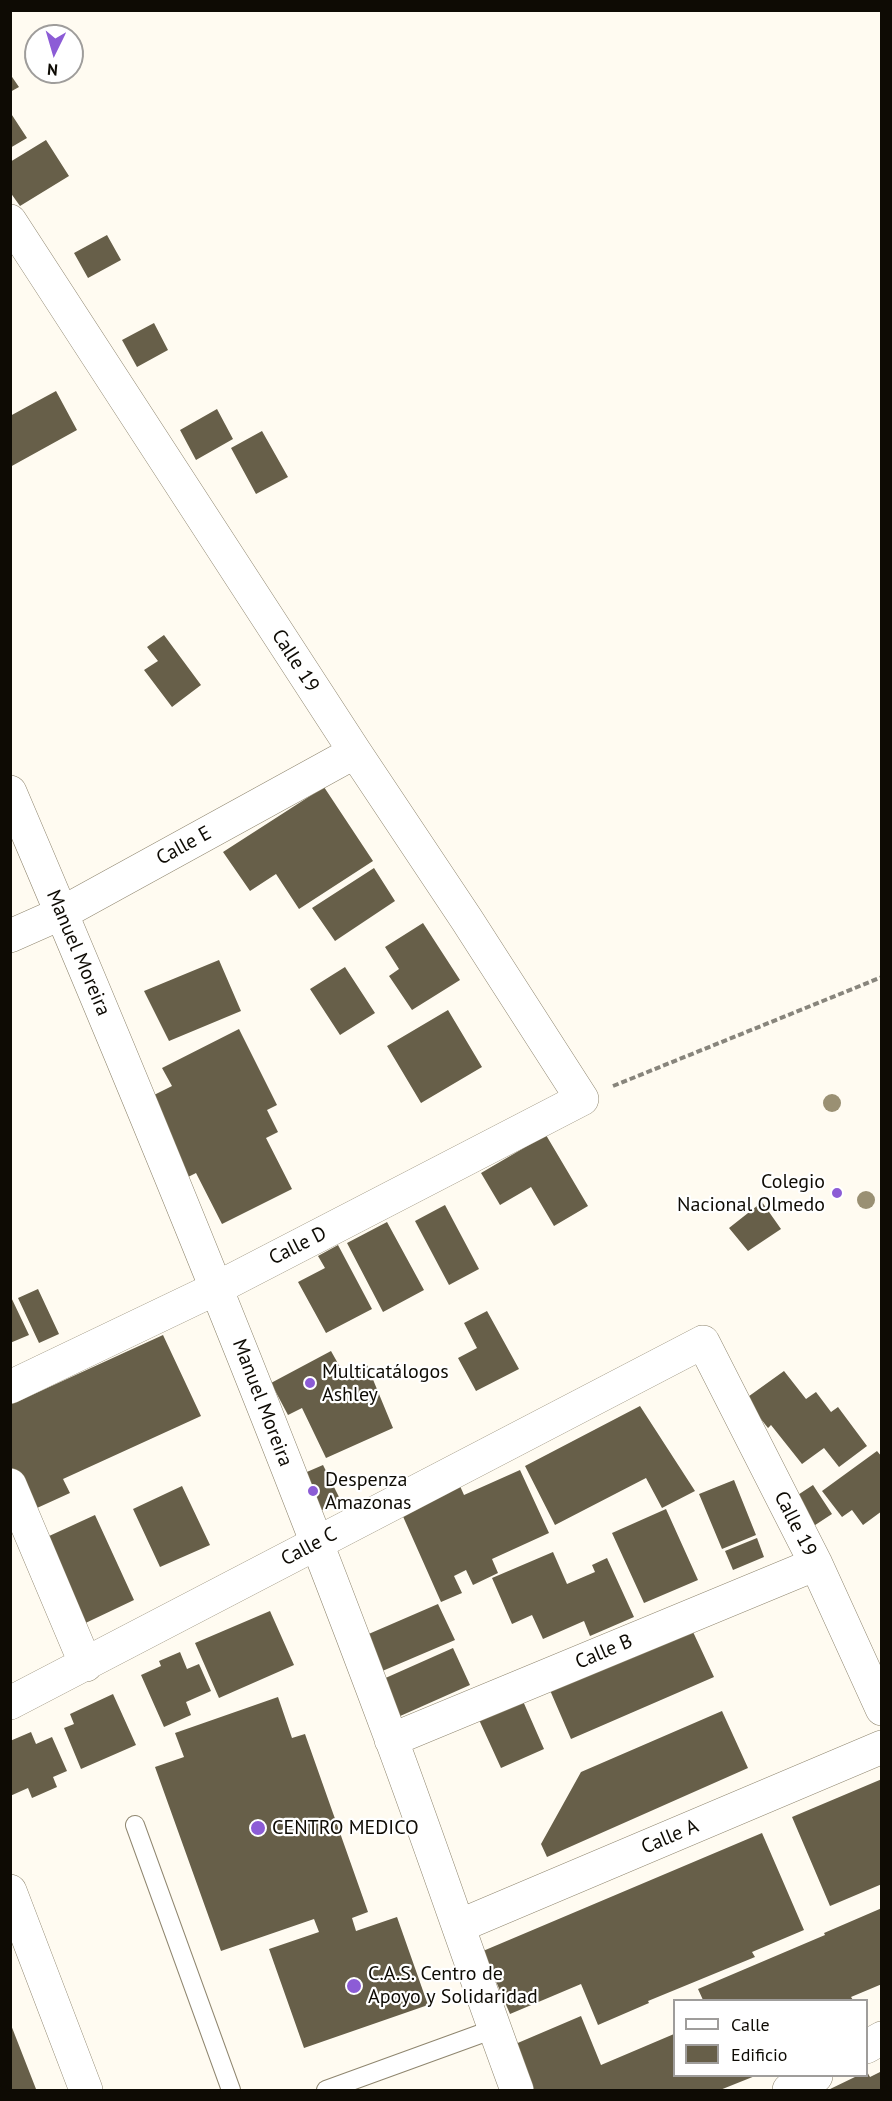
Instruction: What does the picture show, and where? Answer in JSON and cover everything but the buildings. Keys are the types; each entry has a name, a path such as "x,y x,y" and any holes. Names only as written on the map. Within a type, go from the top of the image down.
{"street":[{"name":"Calle 19","path":"10,221 582,1099"},
{"name":"Calle E","path":"10,936 62,913 355,752"},
{"name":"Manuel Moreira","path":"10,792 217,1288 392,1740 517,2091"},
{"name":"Calle D","path":"10,1388 217,1288 582,1099"},
{"name":"Calle 19","path":"703,1342 816,1564 882,1709"},
{"name":"Calle C","path":"10,1703 703,1342"},
{"path":"10,1485 86,1665"},
{"name":"Calle B","path":"392,1740 816,1564"},
{"name":"Calle A","path":"459,1926 882,1747"},
{"path":"10,1891 86,2091"},
{"path":"868,2046 882,2038"},
{"path":"789,2091 814,2077"}],"lane":[{"path":"135,1825 231,2091"},
{"path":"326,2091 494,2029"}],"path":[{"path":"582,1099 882,977"}],"place":[{"name":"Colegio Nacional Olmedo","path":"837,1193"},
{"name":"Multicatálogos Ashley","path":"310,1383"},
{"name":"Despenza Amazonas","path":"313,1491"},
{"name":"CENTRO MEDICO","path":"258,1828"},
{"name":"C.A.S. Centro de Apoyo y Solidaridad","path":"354,1986"}]}
